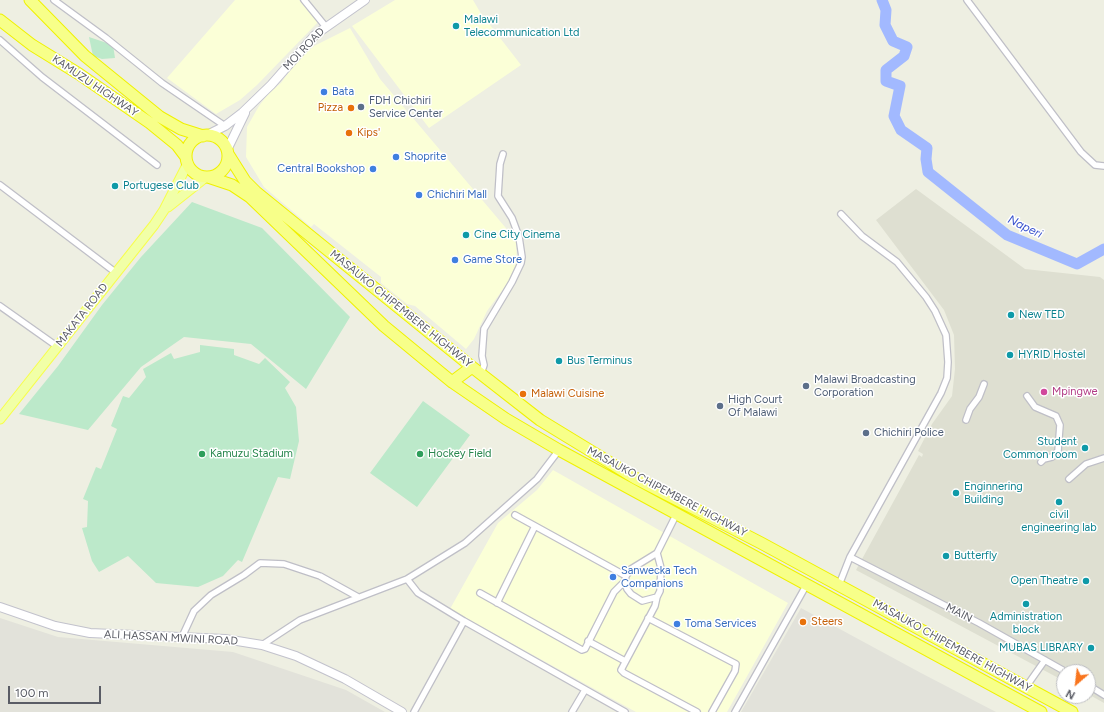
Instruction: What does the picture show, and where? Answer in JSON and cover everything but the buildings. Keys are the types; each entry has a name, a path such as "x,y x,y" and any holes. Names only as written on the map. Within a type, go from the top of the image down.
{"highway":[{"name":"KAMUZU HIGHWAY","path":"30,0 85,56 160,117 181,129 205,135"},
{"name":"KAMUZU HIGHWAY","path":"0,20 32,45 79,74 150,123 177,145 187,160"},
{"path":"205,135 220,139 228,152 226,167 215,176 207,177 198,175 192,170 187,160 191,143 205,135"},
{"name":"MASAUKO CHIPEMBERE HIGHWAY","path":"228,152 246,182 256,192 540,420 602,459 839,585 1072,712"},
{"name":"MASAUKO CHIPEMBERE HIGHWAY","path":"207,177 232,185 250,197 384,326 452,382 506,419 559,450 1039,711"},
{"path":"452,382 476,370"},
{"path":"1039,711 1048,707 1041,695"}],"main road":[{"name":"MOI ROAD","path":"250,106 315,35 365,0"},
{"path":"205,135 225,126 250,106"},
{"path":"228,152 239,123 250,106"},
{"name":"MAKATA ROAD","path":"0,419 164,210 187,160"},
{"name":"MAKATA ROAD","path":"164,210 207,177"},
{"name":"ALI HASSAN MWINI ROAD","path":"0,608 56,626 90,633 224,639 262,645 296,656 345,679 402,712"}],"street":[{"path":"54,0 106,38 162,84 225,126"},
{"path":"304,0 326,27"},
{"path":"967,0 1081,152 1095,164 1104,166"},
{"path":"0,40 42,77 157,165"},
{"path":"476,370 484,365 482,356 484,329 512,282 521,263 522,257 519,237 512,218 498,196 499,170 503,154"},
{"path":"0,184 115,272"},
{"path":"839,585 850,557 941,393 947,378 948,362 946,335 935,311 926,297 897,262 862,236 841,214"},
{"path":"0,306 58,347"},
{"path":"966,420 970,409 979,397 984,384"},
{"path":"1027,396 1035,407 1056,416 1060,425 1058,451 1052,457 1044,459 1041,462"},
{"path":"262,645 300,620 407,579 465,543 537,479 559,450"},
{"path":"1070,479 1086,464 1104,458"},
{"path":"480,593 579,650 585,649 614,592 626,578 631,569 657,553 677,513"},
{"path":"515,515 626,578"},
{"path":"497,603 535,526"},
{"path":"657,553 661,583 655,606 621,670 697,712"},
{"name":"MAIN","path":"850,557 979,624 1056,666"},
{"path":"182,638 194,611 211,595 260,563 284,564 320,576 358,597"},
{"path":"626,578 627,589 631,594 642,600 657,597"},
{"path":"407,579 418,593 464,621 625,712"},
{"path":"735,712 807,584"},
{"path":"648,618 736,664 735,671 712,712"},
{"path":"414,712 464,621"},
{"path":"588,641 625,661"},
{"path":"1026,687 1045,660"},
{"path":"572,712 585,690"}],"shaded area":[{"path":"235,0 299,0 319,21 257,85 240,100 216,114 167,78"},
{"name":"Malawi Telecommunication Ltd","path":"395,0 473,0 480,12 521,65 429,128 352,26"},
{"name":"Chichiri Mall","path":"350,28 380,79 516,240 516,272 487,311 474,339 466,349 415,306 407,304 381,283 381,277 314,224 311,227 264,187 246,157 247,127 259,106 269,93 281,83 297,61 314,46"},
{"path":"89,37 113,45 115,58 102,59 93,56"},
{"path":"916,189 1025,269 1100,277 1104,280 1104,703 1096,698 1096,664 1056,664 1056,677 856,570 919,455 922,457 923,454 918,451 932,424 952,396 955,369 954,335 944,310 876,220"},
{"path":"192,202 262,228 350,317 306,389 251,344 184,337 141,367 88,430 19,414 58,366 102,305 141,257"},
{"name":"Kamuzu Stadium","path":"200,345 234,349 234,355 259,364 265,358 290,382 285,388 296,407 299,441 290,479 278,477 242,562 238,560 223,576 198,587 156,583 128,556 99,572 92,561 82,528 87,527 88,501 83,499 96,467 101,469 117,429 111,426 123,396 129,398 146,377 143,369 171,353 174,359 200,352"},
{"name":"Hockey Field","path":"423,401 470,435 417,507 370,473"},
{"path":"553,470 788,603 727,712 636,712 450,609 498,523 537,490"},
{"path":"801,608 921,673 996,712 741,712"},
{"path":"0,618 58,637 233,652 346,690 385,712 0,712"}],"waterway":[{"name":"Naperi","path":"882,0 886,10 885,25 893,41 907,47 904,56 886,70 886,81 900,86 894,116 901,130 927,148 926,159 928,172 1007,235 1077,264 1104,249"}],"place":[{"name":"Malawi Telecommunication Ltd","path":"456,26"},
{"name":"Bata","path":"324,92"},
{"name":"FDH Chichiri Service Center","path":"361,107"},
{"name":"Pizza","path":"351,108"},
{"name":"Kips'","path":"349,133"},
{"name":"Shoprite","path":"396,157"},
{"name":"Central Bookshop","path":"373,169"},
{"name":"Portugese Club","path":"115,186"},
{"name":"Chichiri Mall","path":"419,195"},
{"name":"Cine City Cinema","path":"466,235"},
{"name":"Game Store","path":"455,260"},
{"name":"New TED","path":"1011,315"},
{"name":"HYRID Hostel","path":"1010,355"},
{"name":"Bus Terminus","path":"559,361"},
{"name":"Malawi Broadcasting Corporation","path":"806,386"},
{"name":"Mpingwe","path":"1044,392"},
{"name":"Malawi Cuisine","path":"523,394"},
{"name":"High Court Of Malawi","path":"720,406"},
{"name":"Chichiri Police","path":"866,433"},
{"name":"Student Common room","path":"1085,448"},
{"name":"Kamuzu Stadium","path":"202,454"},
{"name":"Hockey Field","path":"420,454"},
{"name":"Enginnering Building","path":"956,493"},
{"name":"civil engineering lab","path":"1059,502"},
{"name":"Butterfly","path":"946,556"},
{"name":"Sanwecka Tech Companions","path":"613,577"},
{"name":"Open Theatre","path":"1086,581"},
{"name":"Administration block","path":"1026,604"},
{"name":"Steers","path":"803,622"},
{"name":"Toma Services","path":"677,624"},
{"name":"MUBAS LIBRARY","path":"1091,648"}]}
